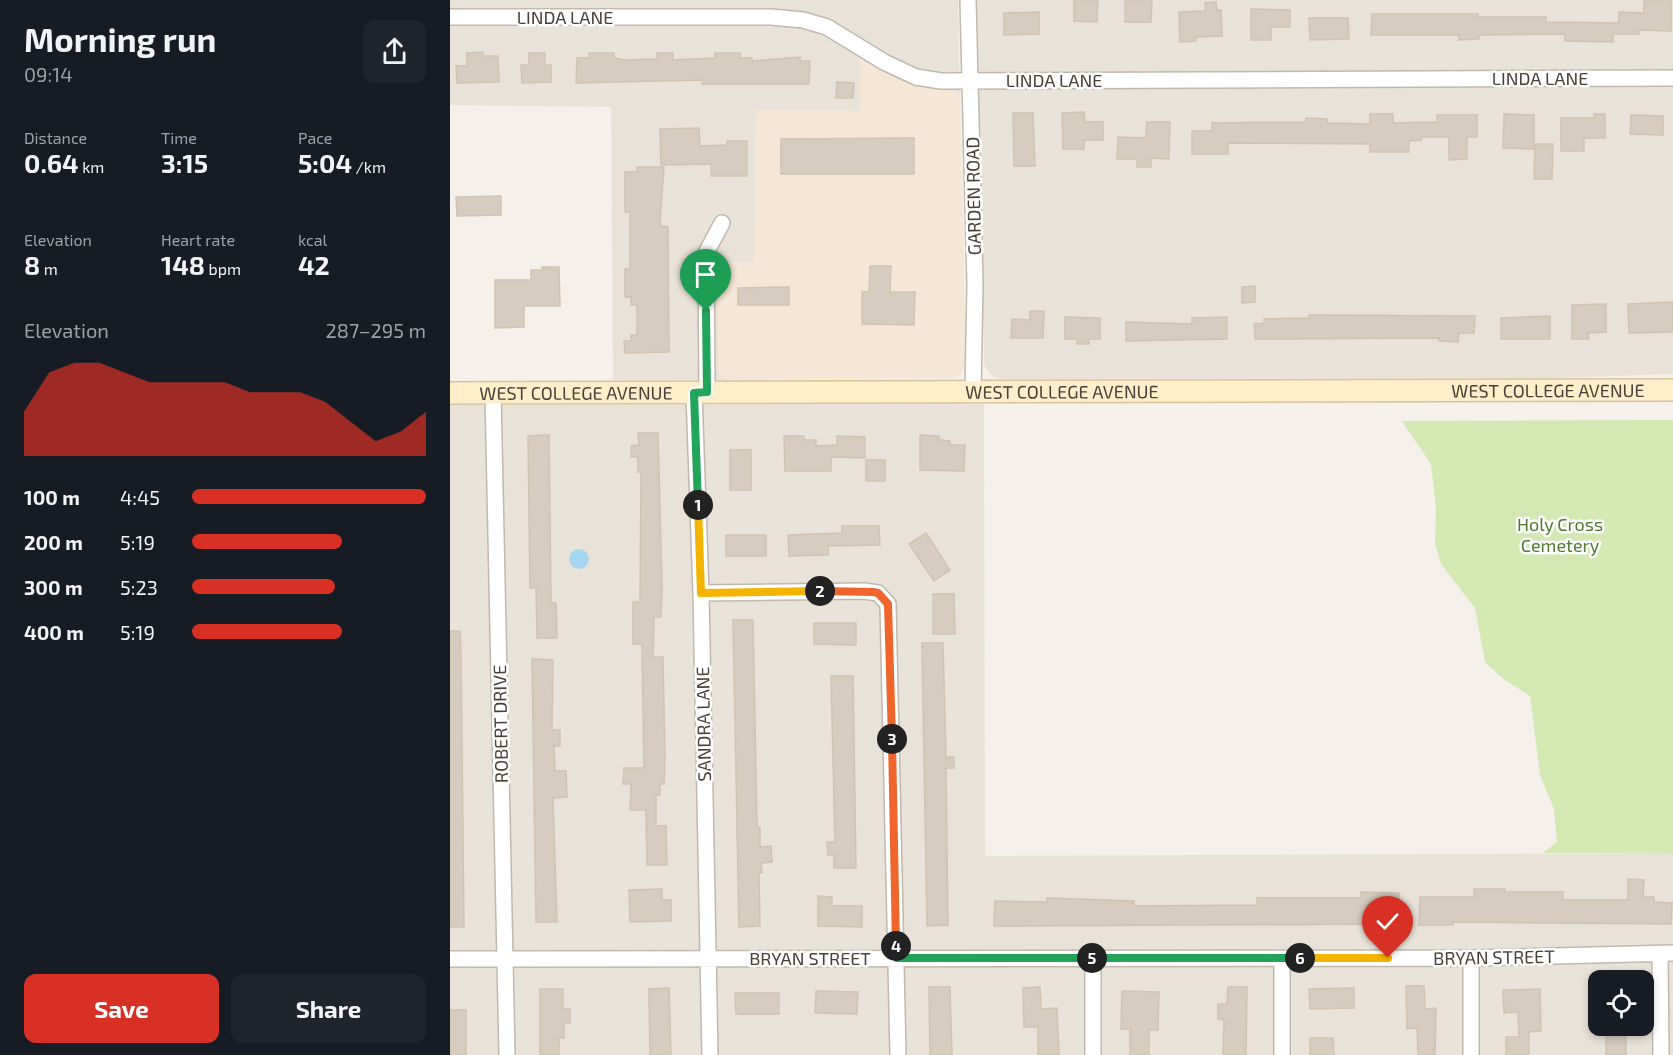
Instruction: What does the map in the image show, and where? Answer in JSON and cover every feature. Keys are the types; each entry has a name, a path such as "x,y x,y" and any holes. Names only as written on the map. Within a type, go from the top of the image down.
{"main road":[{"name":"WEST COLLEGE AVENUE","path":"450,393 1673,390"}],"street":[{"name":"GARDEN ROAD","path":"968,0 975,284 973,392"},
{"name":"LINDA LANE","path":"450,17 771,17 803,20 827,27 867,53 916,77 941,81 1673,78"},
{"name":"SANDRA LANE","path":"710,1055 701,593 700,393 706,253 722,223"},
{"name":"ROBERT DRIVE","path":"493,393 507,1055"},
{"path":"701,593 864,591 882,597 888,604 898,1055"},
{"path":"1660,1055 1667,954"},
{"name":"BRYAN STREET","path":"450,959 1471,958 1667,954"},
{"path":"1093,958 1093,1055"},
{"path":"1281,958 1282,1055"},
{"path":"1471,958 1471,1055"}],"shaded area":[{"path":"450,0 958,0 960,98 953,90 913,85 894,78 860,59 860,111 756,110 754,262 718,263 718,372 723,378 733,380 613,380 611,107 450,105"},
{"path":"977,0 1673,0 1673,374 1553,378 998,379 992,376 984,365"},
{"path":"860,59 894,78 913,85 953,90 960,98 966,360 962,373 953,378 733,380 723,378 718,372 718,263 754,262 756,110 860,111"},
{"path":"984,404 985,856 1673,853 1673,1055 450,1055 450,405"}],"green space":[{"name":"Holy Cross Cemetery","path":"1673,420 1673,853 1543,853 1557,842 1554,809 1540,775 1530,696 1502,678 1485,662 1475,608 1441,564 1435,543 1436,508 1431,464 1402,421"}],"water":[{"path":"579,549 586,552 589,559 586,566 579,569 572,566 569,559 572,552"}],"building":[{"path":"1074,0 1098,0 1097,22 1074,21"},
{"path":"1644,0 1671,0 1671,31 1639,30 1639,34 1613,34 1613,42 1565,41 1565,34 1479,35 1479,39 1459,40 1459,35 1371,35 1372,14 1478,14 1478,17 1546,17 1546,22 1619,23 1619,12 1644,13"},
{"path":"1125,1 1152,1 1151,22 1125,22"},
{"path":"1216,2 1217,10 1221,10 1222,36 1196,37 1196,41 1180,42 1179,12 1206,11 1205,3"},
{"path":"1251,9 1290,10 1290,27 1271,27 1271,40 1251,40"},
{"path":"1039,12 1039,34 1004,35 1004,13"},
{"path":"1309,18 1348,18 1349,39 1310,40"},
{"path":"483,52 483,56 498,56 499,82 457,83 456,66 467,66 467,53"},
{"path":"529,53 545,53 545,65 551,65 551,82 522,83 521,65 529,65"},
{"path":"589,53 614,53 614,58 626,60 657,59 657,53 673,53 673,60 715,58 715,53 740,53 740,58 752,58 752,61 800,57 800,61 810,61 809,84 702,84 702,80 576,83 577,58 589,58"},
{"path":"837,82 854,83 853,98 836,98"},
{"path":"1084,112 1085,122 1103,122 1103,140 1084,140 1084,149 1063,149 1062,113"},
{"path":"1013,113 1033,113 1035,166 1014,166"},
{"path":"1370,114 1393,114 1393,123 1437,122 1437,115 1477,115 1477,137 1467,137 1467,159 1449,160 1449,137 1421,137 1421,140 1409,141 1409,152 1370,152 1370,144 1228,143 1228,154 1192,154 1192,131 1212,131 1212,123 1306,122 1306,118 1327,119 1327,123 1370,124"},
{"path":"1504,114 1534,115 1534,149 1503,148"},
{"path":"1594,114 1605,114 1605,138 1584,138 1584,151 1561,151 1561,118 1594,118"},
{"path":"1631,115 1663,116 1663,135 1630,134"},
{"path":"1147,122 1170,122 1169,159 1151,158 1151,167 1137,167 1137,159 1117,159 1118,137 1146,138"},
{"path":"699,128 700,146 727,145 727,141 747,141 747,176 711,176 711,164 661,165 660,129"},
{"path":"914,138 914,174 781,174 781,139"},
{"path":"1535,144 1553,144 1552,179 1534,179"},
{"path":"637,167 664,167 660,221 661,226 668,227 669,352 625,353 624,341 631,341 631,335 637,335 637,305 631,305 631,297 625,297 625,269 630,269 630,212 625,212 625,172 637,172"},
{"path":"501,196 501,215 457,216 456,197"},
{"path":"870,266 891,266 890,292 915,292 914,325 862,324 862,292 869,292"},
{"path":"542,267 559,267 560,306 524,306 524,327 495,328 495,280 531,280 531,270 542,270"},
{"path":"1255,286 1255,302 1242,303 1242,287"},
{"path":"789,287 789,305 738,305 738,288"},
{"path":"1673,302 1673,332 1629,333 1628,304"},
{"path":"1606,304 1606,332 1588,333 1589,339 1572,339 1572,305"},
{"path":"1030,311 1044,311 1043,338 1011,338 1012,319 1030,320"},
{"path":"1309,315 1475,316 1474,333 1459,333 1458,342 1439,341 1439,338 1255,339 1254,324 1264,323 1264,319 1309,318"},
{"path":"1550,316 1550,339 1501,339 1501,318"},
{"path":"1065,317 1100,318 1100,339 1089,339 1089,344 1077,344 1077,339 1065,339"},
{"path":"1227,317 1227,339 1126,341 1126,322 1192,324 1192,318"},
{"path":"638,433 658,433 662,587 661,617 654,617 653,657 663,657 665,756 664,784 660,784 660,795 656,795 656,826 666,826 667,865 647,865 646,810 630,810 631,784 623,784 624,768 644,768 642,644 633,644 633,602 640,602 641,472 638,472 638,457 631,457 631,446 639,445"},
{"path":"549,435 551,603 556,603 557,638 537,638 536,588 530,588 528,436"},
{"path":"920,435 939,436 939,440 950,441 950,445 965,445 964,471 920,470"},
{"path":"784,436 804,436 804,440 816,440 816,446 837,445 837,436 865,437 865,458 831,457 831,471 785,471"},
{"path":"730,450 751,450 751,490 730,490"},
{"path":"866,460 885,460 885,481 866,481"},
{"path":"842,526 879,526 880,545 828,546 828,555 789,556 788,535 842,533"},
{"path":"926,533 950,570 934,581 909,544"},
{"path":"726,535 766,535 766,556 726,556"},
{"path":"933,594 954,594 955,634 933,634"},
{"path":"733,620 753,620 757,827 760,827 760,847 771,846 772,862 761,863 762,873 759,873 760,926 739,927"},
{"path":"814,623 856,623 856,645 814,644"},
{"path":"450,631 460,631 464,927 450,927"},
{"path":"922,643 943,643 946,757 954,757 954,768 946,768 948,925 927,926"},
{"path":"532,659 553,660 552,730 560,730 560,746 554,746 555,771 566,771 567,797 553,798 557,922 536,922"},
{"path":"831,676 853,676 856,868 834,868 834,855 828,855 827,842 835,842"},
{"path":"1628,879 1644,880 1643,897 1654,897 1654,902 1672,903 1671,924 1453,922 1453,925 1419,925 1420,897 1474,897 1474,889 1505,889 1505,892 1563,892 1563,900 1628,900"},
{"path":"662,889 662,900 671,900 671,921 630,922 629,890"},
{"path":"1361,892 1399,893 1398,924 994,926 995,901 1047,902 1047,898 1134,901 1134,906 1257,905 1257,898 1361,898"},
{"path":"818,896 832,897 832,906 862,906 862,927 818,926"},
{"path":"1406,986 1424,986 1425,1009 1436,1008 1435,1055 1418,1055 1417,1028 1407,1029"},
{"path":"929,987 950,987 952,1055 930,1055"},
{"path":"1040,987 1041,1009 1057,1008 1059,1055 1038,1055 1038,1027 1024,1027 1023,988"},
{"path":"1228,987 1247,987 1246,1055 1223,1055 1224,1020 1218,1019 1218,1004 1227,1004"},
{"path":"669,988 671,1055 650,1055 649,989"},
{"path":"1354,988 1354,1008 1310,1009 1309,989"},
{"path":"540,989 563,989 563,1009 570,1009 570,1023 564,1023 564,1038 559,1038 559,1055 540,1055"},
{"path":"1540,989 1541,1031 1529,1032 1529,1055 1506,1055 1506,1037 1519,1037 1518,1012 1504,1013 1503,990"},
{"path":"816,991 858,992 857,1014 815,1013"},
{"path":"1122,991 1159,992 1158,1030 1149,1030 1149,1055 1130,1055 1130,1029 1121,1029"},
{"path":"735,993 779,993 779,1014 736,1014"},
{"path":"450,1010 466,1010 466,1055 450,1055"},
{"path":"1606,1036 1626,1036 1626,1055 1606,1055"},
{"path":"1310,1038 1333,1038 1334,1055 1310,1055"}],"route":[{"path":"706,311 707,392 694,393 701,593 864,591 878,593 888,604 897,958 1388,958"}]}
